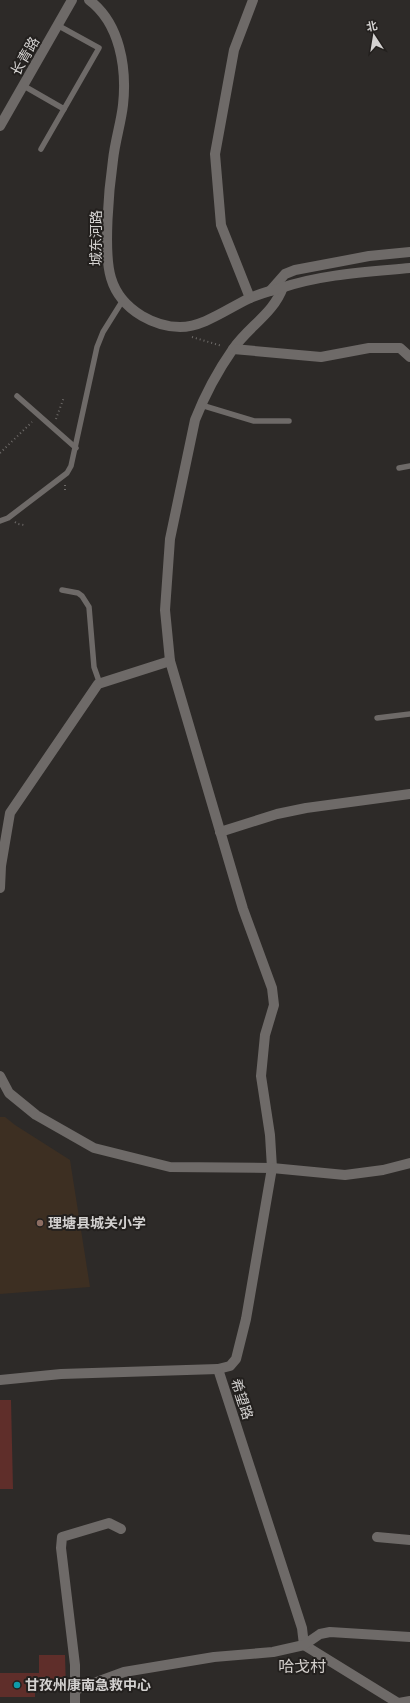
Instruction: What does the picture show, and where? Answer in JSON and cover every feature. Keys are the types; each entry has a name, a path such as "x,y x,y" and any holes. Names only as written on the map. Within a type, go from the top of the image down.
{"street":[{"name":"长青路","path":"0,126 59,26 72,0"},
{"name":"城东河路","path":"89,0 98,7 112,26 123,63 124,104 113,159 108,246 111,279 123,300 134,311 151,321 172,327 185,327 195,324 250,298 283,287 352,273 410,268"},
{"path":"250,298 221,225 215,154 234,50 253,0"},
{"path":"270,291 285,274 296,270 369,256 410,252"},
{"path":"218,1369 230,1366 236,1359 246,1319 272,1168 270,1135 261,1076 265,1035 274,1005 274,996 264,963 243,909 170,661 165,610 170,539 195,420 201,405 233,348 275,304 283,287"},
{"path":"233,348 320,356 369,348 400,348 410,356"},
{"path":"0,888 1,866 10,813 100,684 170,661"},
{"path":"220,832 277,814 306,808 410,794"},
{"path":"0,1076 9,1093 36,1115 94,1148 170,1167 272,1168 345,1175 376,1172 410,1163"},
{"name":"希望路","path":"0,1380 68,1374 218,1369 302,1628 304,1646"},
{"path":"75,1703 74,1665 61,1548 62,1537 109,1524 121,1529"},
{"path":"378,1537 410,1540"},
{"path":"75,1690 124,1672 214,1657 274,1652 304,1646 320,1634 330,1632 410,1637"},
{"path":"304,1646 398,1703 410,1701"}],"lane":[{"path":"41,149 99,48 59,26"},
{"path":"24,86 64,109"},
{"path":"0,521 8,518 67,473 71,466 97,347 103,332 123,300"},
{"path":"17,396 76,448"},
{"path":"201,405 254,421 289,421"},
{"path":"399,468 410,466"},
{"path":"62,590 78,593 82,596 89,607 94,667 100,684"},
{"path":"377,718 410,714"}],"path":[{"path":"172,327 193,337 233,348"},
{"path":"53,428 64,397"},
{"path":"0,453 39,416"}],"shaded area":[{"name":"理塘县城关小学","path":"0,1117 5,1117 70,1160 90,1287 0,1294"}],"building":[{"path":"0,1400 11,1400 13,1489 0,1489"},
{"path":"39,1655 65,1655 66,1690 35,1691 35,1697 0,1697 0,1673 39,1673"}],"place":[{"name":"理塘县城关小学","path":"40,1223"},
{"name":"甘孜州康南急救中心","path":"17,1685"}],"district":[{"name":"哈戈村","path":"302,1666"}]}
